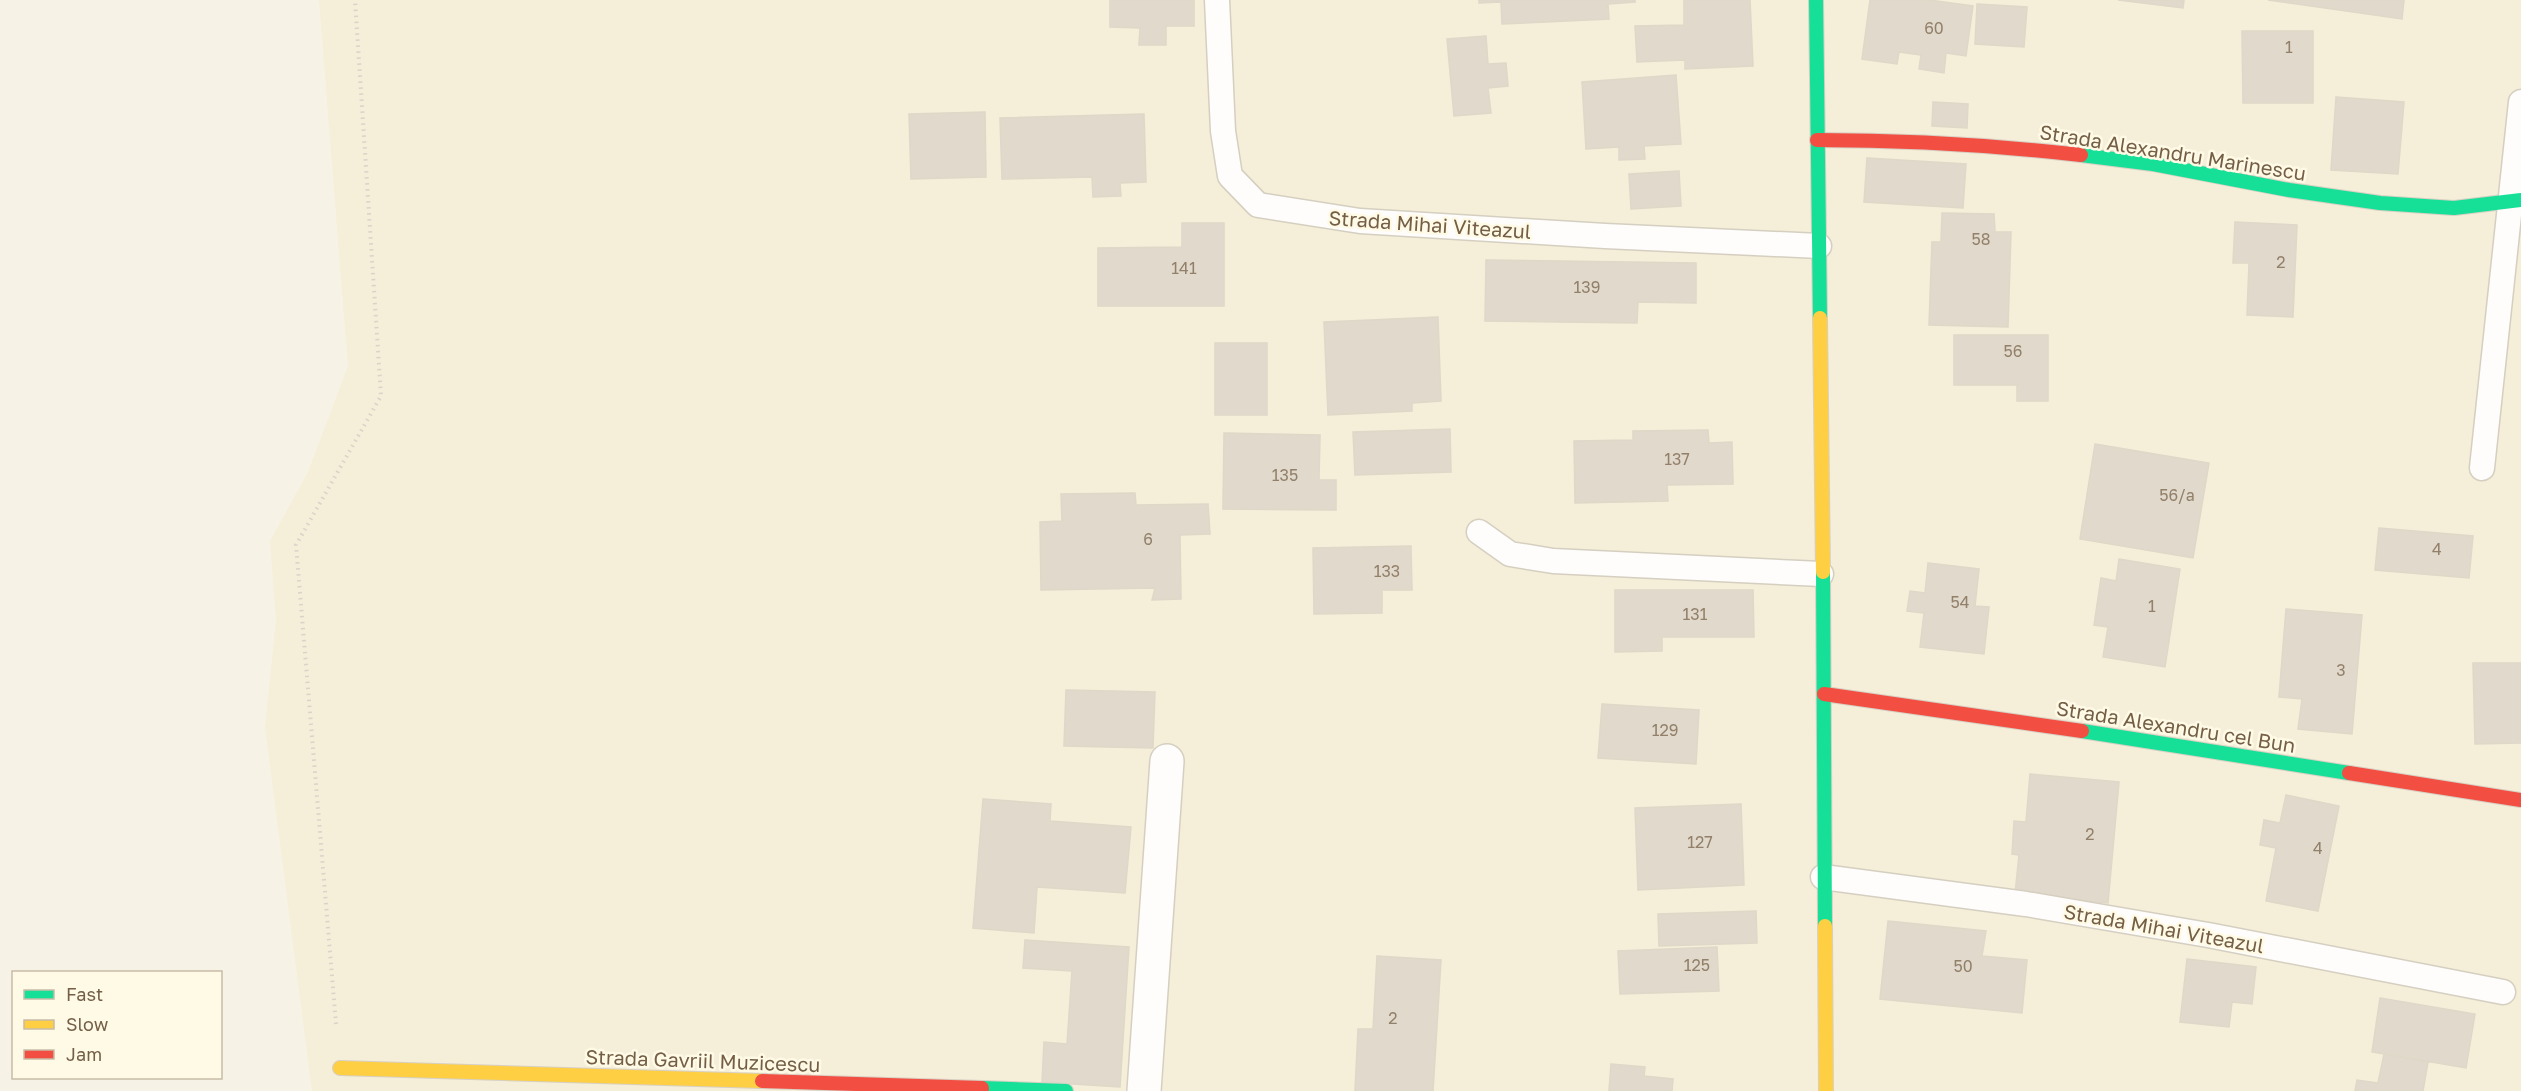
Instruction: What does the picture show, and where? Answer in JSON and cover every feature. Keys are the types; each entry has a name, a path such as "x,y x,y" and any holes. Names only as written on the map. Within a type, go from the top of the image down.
{"street":[{"path":"1816,0 1826,1091"},
{"name":"Strada Alexandru Marinescu","path":"1818,140 1909,140 1994,145 2153,164 2289,190 2380,203 2454,208 2515,200"},
{"name":"Strada Alexandru cel Bun","path":"1824,694 1974,714 2521,800"},
{"path":"1143,1091 1167,761"},
{"name":"Strada Gavriil Muzicescu","path":"340,1068 1066,1091"}],"lane":[{"name":"Strada Mihai Viteazul","path":"1217,0 1223,131 1230,176 1258,205 1360,221 1819,246"},
{"path":"2482,468 2515,200 2521,102"},
{"path":"1479,532 1510,554 1553,561 1821,574"},
{"name":"Strada Mihai Viteazul","path":"1823,878 2026,904 2208,935 2503,992"}],"path":[{"path":"340,1068 296,545 381,396 355,0"}],"shaded area":[{"path":"319,0 2521,0 2521,1091 312,1091 265,727 276,620 270,541 308,472 348,366"}],"building":[{"path":"1110,0 1194,0 1194,26 1166,26 1166,45 1139,45 1140,28 1110,27"},
{"path":"1479,0 1635,0 1635,2 1608,4 1609,19 1502,24 1501,2 1479,3"},
{"path":"1684,0 1750,0 1753,66 1685,69 1685,60 1637,62 1635,26 1684,25"},
{"path":"1870,0 1929,0 1973,6 1966,56 1946,53 1944,73 1919,69 1921,55 1899,52 1897,64 1862,59"},
{"path":"2118,0 2184,0 2183,8"},
{"path":"2268,0 2404,0 2402,19"},
{"path":"1977,4 2027,7 2024,47 1975,44"},
{"path":"2242,31 2313,31 2313,103 2243,103"},
{"path":"1486,36 1488,64 1506,63 1508,86 1488,88 1491,113 1454,116 1447,39"},
{"path":"1676,75 1681,144 1644,146 1645,159 1619,160 1619,147 1586,149 1582,82"},
{"path":"2336,97 2404,102 2398,174 2331,170"},
{"path":"1933,102 1968,104 1967,128 1932,126"},
{"path":"985,112 986,177 911,179 909,114"},
{"path":"1144,114 1146,182 1120,183 1121,196 1093,197 1092,177 1002,179 1000,118"},
{"path":"1867,158 1966,164 1963,208 1864,202"},
{"path":"1679,171 1681,206 1631,209 1629,174"},
{"path":"1942,213 1994,214 1995,232 2011,232 2008,327 1929,325 1932,242 1941,242"},
{"path":"2235,222 2297,225 2293,317 2247,315 2249,263 2233,263"},
{"path":"1182,223 1224,223 1224,306 1098,306 1098,248 1182,247"},
{"path":"1486,260 1696,263 1696,303 1638,302 1637,323 1485,321"},
{"path":"1438,317 1441,401 1412,403 1412,411 1328,415 1324,322"},
{"path":"1954,335 2048,335 2048,401 2017,401 2017,385 1954,385"},
{"path":"1215,343 1267,343 1267,415 1215,415"},
{"path":"1450,429 1451,472 1355,475 1353,432"},
{"path":"1708,430 1709,443 1732,442 1733,484 1667,485 1668,501 1575,503 1574,441 1633,440 1633,431"},
{"path":"1224,433 1320,435 1319,480 1336,480 1336,510 1223,509"},
{"path":"2095,444 2209,463 2193,558 2080,539"},
{"path":"1135,493 1136,505 1208,504 1210,534 1180,535 1181,599 1152,600 1155,588 1041,590 1040,522 1062,521 1061,494"},
{"path":"2379,528 2473,536 2469,578 2375,570"},
{"path":"1411,546 1412,590 1382,590 1382,613 1314,614 1313,548"},
{"path":"2119,559 2180,569 2165,667 2103,657 2108,627 2094,625 2101,578 2116,581"},
{"path":"1928,563 1979,569 1975,606 1989,607 1984,654 1920,647 1924,613 1907,611 1910,591 1925,593"},
{"path":"1615,590 1753,590 1754,637 1662,637 1662,651 1615,652"},
{"path":"2286,609 2362,615 2352,734 2298,729 2302,699 2279,697"},
{"path":"2473,663 2521,663 2521,743 2475,744"},
{"path":"1066,690 1155,692 1153,748 1064,746"},
{"path":"1602,704 1699,710 1696,764 1598,758"},
{"path":"2030,774 2119,782 2108,903 2015,894 2019,855 2012,854 2014,821 2026,822"},
{"path":"2286,795 2339,806 2318,911 2266,901 2276,848 2260,845 2264,820 2280,823"},
{"path":"983,799 1051,804 1050,821 1131,827 1125,893 1037,887 1034,933 973,928"},
{"path":"1741,804 1744,885 1638,890 1635,808"},
{"path":"1756,911 1757,943 1659,946 1658,914"},
{"path":"1888,921 1986,931 1982,956 2027,960 2022,1013 1880,999"},
{"path":"1025,940 1129,947 1120,1087 1042,1082 1044,1042 1067,1044 1072,971 1023,968"},
{"path":"1717,947 1719,991 1620,994 1618,951"},
{"path":"1377,956 1441,960 1433,1091 1355,1091 1358,1029 1373,1029"},
{"path":"2187,959 2256,967 2252,1004 2232,1002 2229,1027 2180,1022"},
{"path":"2380,998 2475,1014 2466,1068 2372,1052"},
{"path":"2384,1054 2428,1062 2423,1091 2355,1091 2357,1080 2378,1083"},
{"path":"1611,1064 1645,1067 1644,1076 1673,1079 1672,1091 1609,1091"}],"traffic: fast":[{"path":"1816,0 1820,318"},
{"path":"2081,155 2153,164 2289,190 2380,203 2454,208 2521,200"},
{"path":"1823,572 1825,926"},
{"path":"2082,731 2349,773"},
{"path":"982,1088 1066,1091"}],"traffic: slow":[{"path":"1820,318 1823,572"},
{"path":"1825,926 1826,1091"},
{"path":"340,1068 762,1081"}],"traffic: jam":[{"path":"1817,140 1949,144 2081,155"},
{"path":"1824,694 2082,731"},
{"path":"2349,773 2521,800"},
{"path":"762,1081 982,1088"}]}
